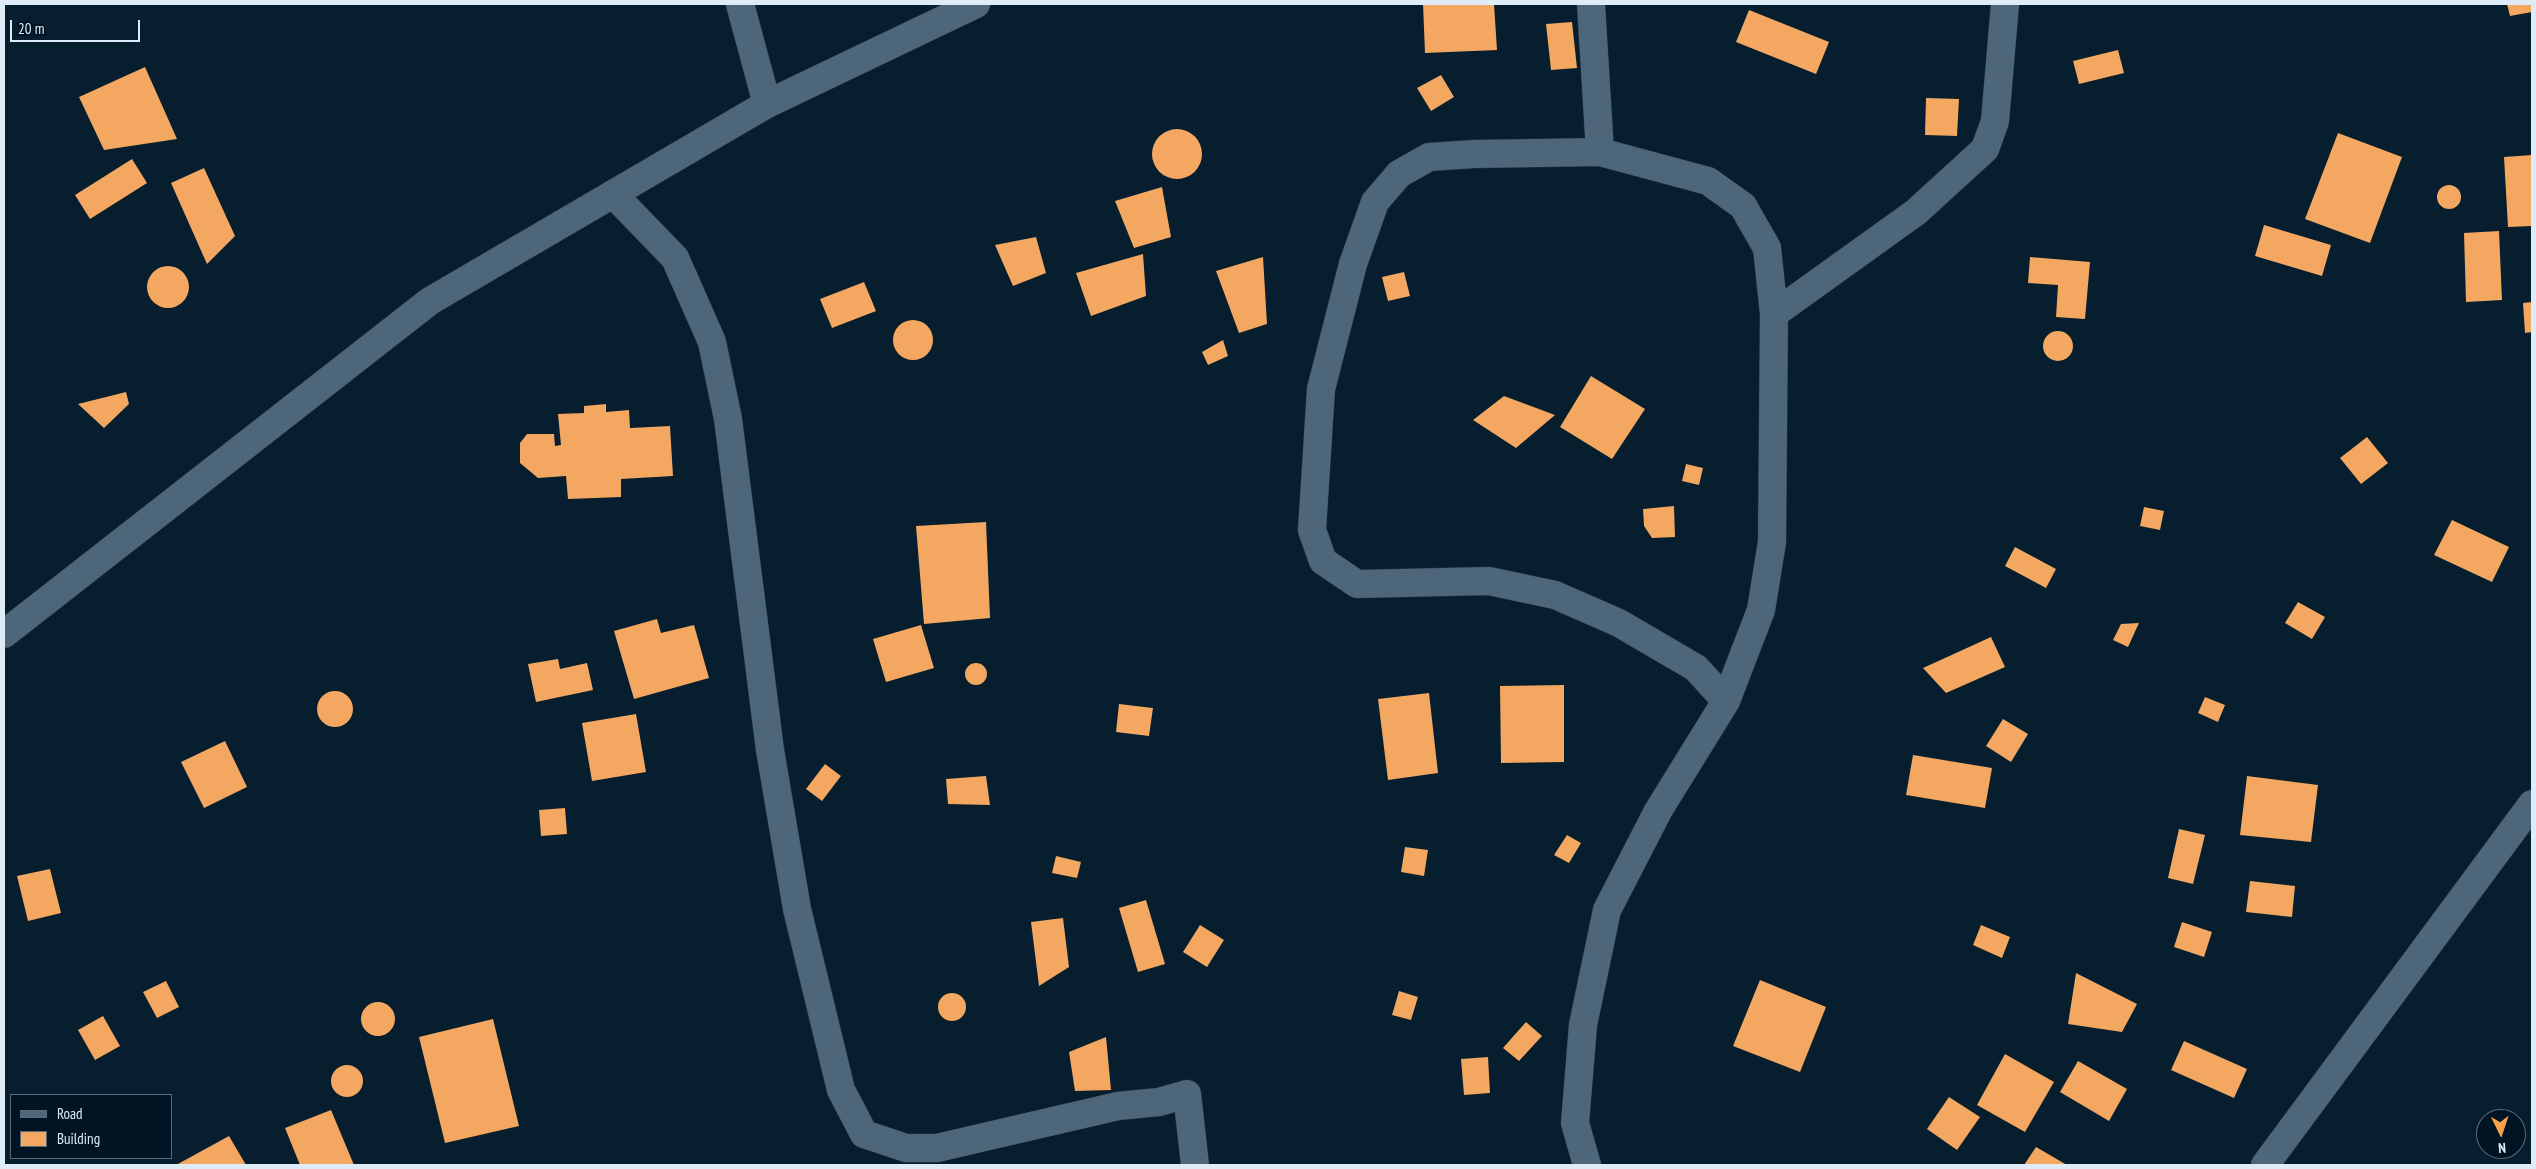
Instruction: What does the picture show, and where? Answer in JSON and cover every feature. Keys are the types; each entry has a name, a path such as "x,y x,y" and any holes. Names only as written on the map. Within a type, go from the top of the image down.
{"street":[{"path":"740,4 767,104"},
{"path":"4,634 430,301 767,104 976,4"},
{"path":"1591,4 1600,152"},
{"path":"1774,314 1916,212 1986,149 1995,121 2005,4"},
{"path":"1587,1165 1574,1123 1583,1025 1607,910 1658,811 1726,701 1761,610 1772,542 1774,314 1767,248 1743,206 1708,181 1600,152 1474,154 1429,157 1400,174 1375,202 1353,264 1321,389 1312,530 1323,561 1357,584 1489,581 1555,595 1619,623 1696,668 1726,701"},
{"path":"613,194 675,258 712,342 728,419 770,750 797,910 842,1090 864,1134 906,1148 937,1148 1118,1106 1159,1102 1187,1094 1195,1165"},
{"path":"2265,1165 2532,804"}],"building":[{"path":"1423,4 1494,4 1497,50 1425,53"},
{"path":"2507,4 2532,4 2532,12 2510,16"},
{"path":"1749,10 1829,42 1816,74 1736,42"},
{"path":"1572,22 1577,68 1551,70 1546,24"},
{"path":"2118,50 2124,73 2079,84 2073,61"},
{"path":"145,67 177,139 104,150 79,97"},
{"path":"1441,75 1454,97 1431,111 1417,88"},
{"path":"1926,98 1959,99 1957,136 1925,135"},
{"path":"1177,129 1186,131 1197,140 1202,154 1200,163 1191,174 1177,179 1168,177 1157,168 1152,154 1154,145 1163,134"},
{"path":"2338,133 2402,157 2370,243 2305,219"},
{"path":"2532,155 2532,226 2508,227 2504,157"},
{"path":"132,159 147,183 90,219 75,195"},
{"path":"204,168 235,236 207,264 171,183"},
{"path":"2449,185 2454,186 2460,192 2460,202 2454,208 2449,209 2444,208 2438,202 2437,197 2438,192 2444,186"},
{"path":"1162,187 1171,237 1134,248 1115,201"},
{"path":"2264,225 2331,245 2322,276 2255,256"},
{"path":"2499,231 2502,300 2466,302 2464,233"},
{"path":"1036,237 1046,273 1013,286 995,245"},
{"path":"1143,254 1146,296 1091,316 1076,273"},
{"path":"1263,257 1267,324 1239,333 1216,271"},
{"path":"2030,257 2090,262 2085,319 2056,317 2058,285 2028,283"},
{"path":"164,266 172,266 183,272 189,287 183,302 172,308 164,308 153,302 147,291 147,283 153,272"},
{"path":"1404,272 1410,296 1388,301 1382,277"},
{"path":"864,282 876,311 832,328 820,299"},
{"path":"2532,302 2532,332 2525,333 2523,303"},
{"path":"913,320 927,326 933,340 927,354 913,360 899,354 893,340 899,326"},
{"path":"2058,331 2069,335 2073,346 2069,357 2058,361 2047,357 2043,346 2047,335"},
{"path":"1223,340 1228,356 1208,365 1202,352"},
{"path":"1591,376 1645,409 1612,459 1560,427"},
{"path":"126,392 129,404 104,428 78,404"},
{"path":"1504,396 1555,415 1516,448 1473,420"},
{"path":"606,404 606,412 629,410 630,428 670,426 673,476 621,479 621,497 568,499 566,476 538,478 520,463 520,443 527,434 554,434 555,446 561,445 558,414 584,413 584,406"},
{"path":"2367,437 2388,463 2361,484 2340,458"},
{"path":"1686,464 1703,468 1699,485 1682,481"},
{"path":"1674,506 1675,537 1652,538 1644,526 1643,509"},
{"path":"2144,507 2164,511 2160,530 2140,526"},
{"path":"2452,520 2509,547 2492,582 2434,555"},
{"path":"986,522 990,618 924,624 916,526"},
{"path":"2015,547 2056,569 2046,588 2005,566"},
{"path":"2298,602 2325,617 2312,639 2285,623"},
{"path":"657,619 661,633 694,625 709,678 634,699 614,631"},
{"path":"2139,623 2128,647 2113,640 2121,624"},
{"path":"921,625 934,668 886,682 873,639"},
{"path":"1991,637 2005,667 1946,693 1923,668"},
{"path":"558,659 560,669 587,663 593,690 536,702 528,664"},
{"path":"976,663 986,670 987,674 980,684 976,685 966,678 965,674 972,664"},
{"path":"1564,685 1564,762 1501,763 1500,686"},
{"path":"335,691 342,692 348,696 352,702 352,716 348,722 342,726 335,727 328,726 322,722 318,716 317,709 318,702 322,696 328,692"},
{"path":"1429,693 1438,773 1388,780 1378,699"},
{"path":"2205,697 2225,705 2218,722 2198,713"},
{"path":"1119,704 1153,708 1149,736 1116,732"},
{"path":"636,714 646,772 592,781 582,723"},
{"path":"2003,719 2028,734 2011,762 1986,746"},
{"path":"225,741 247,787 204,808 181,762"},
{"path":"1913,755 1992,768 1985,808 1906,795"},
{"path":"825,764 841,776 822,801 806,789"},
{"path":"986,776 990,805 948,804 946,779"},
{"path":"2247,776 2318,785 2311,842 2240,835"},
{"path":"565,808 567,834 541,836 539,810"},
{"path":"2179,829 2205,835 2193,884 2168,878"},
{"path":"1567,835 1581,843 1569,863 1554,855"},
{"path":"1405,847 1428,850 1424,876 1401,872"},
{"path":"1056,856 1081,862 1077,878 1052,873"},
{"path":"50,869 61,913 28,921 17,876"},
{"path":"2250,881 2295,886 2292,917 2246,912"},
{"path":"1146,900 1165,964 1138,972 1119,908"},
{"path":"1063,918 1069,967 1039,986 1031,922"},
{"path":"2182,922 2212,932 2204,957 2174,947"},
{"path":"1200,925 1224,940 1207,967 1183,952"},
{"path":"1981,925 2010,937 2002,958 1973,945"},
{"path":"2076,973 2137,1004 2122,1032 2068,1024"},
{"path":"1760,980 1826,1007 1800,1072 1733,1046"},
{"path":"166,981 179,1007 157,1018 143,992"},
{"path":"1399,991 1418,997 1411,1020 1392,1015"},
{"path":"952,993 962,997 966,1007 962,1017 952,1021 942,1017 938,1007 942,997"},
{"path":"378,1002 390,1007 395,1019 390,1031 378,1036 366,1031 361,1019 366,1007"},
{"path":"103,1016 120,1046 95,1060 78,1030"},
{"path":"493,1019 519,1126 445,1143 419,1037"},
{"path":"1526,1022 1542,1036 1519,1061 1503,1048"},
{"path":"1106,1037 1111,1090 1075,1091 1069,1052"},
{"path":"2184,1041 2247,1069 2234,1098 2171,1070"},
{"path":"2005,1054 2054,1082 2025,1132 1977,1105"},
{"path":"1488,1057 1490,1093 1464,1095 1461,1059"},
{"path":"2078,1061 2127,1089 2109,1121 2060,1092"},
{"path":"347,1065 358,1070 363,1081 358,1092 347,1097 336,1092 331,1081 336,1070"},
{"path":"1949,1097 1980,1117 1957,1150 1927,1129"},
{"path":"331,1110 354,1165 300,1165 285,1128"},
{"path":"229,1136 246,1165 176,1165"},
{"path":"2036,1147 2067,1165 2024,1165"}]}
